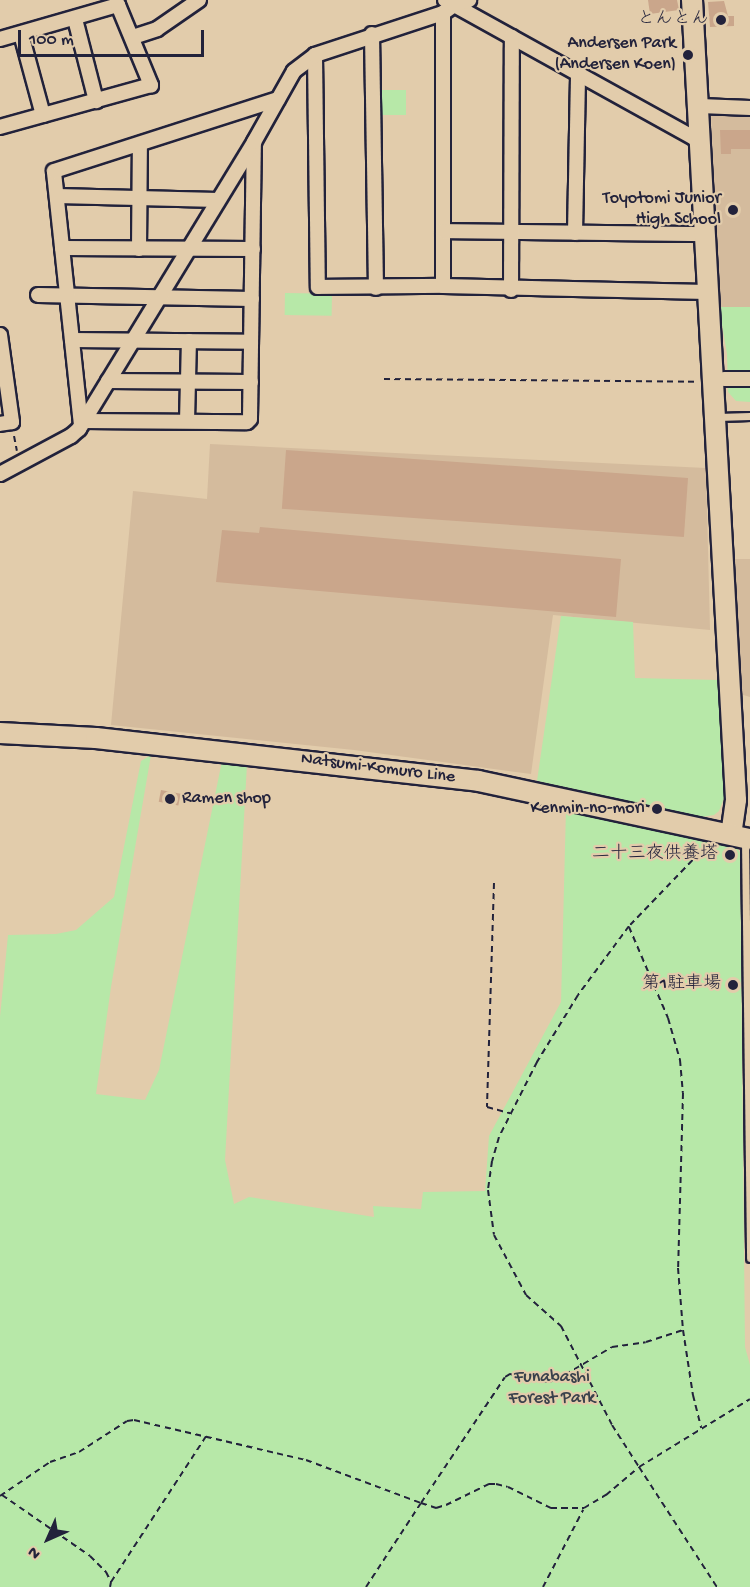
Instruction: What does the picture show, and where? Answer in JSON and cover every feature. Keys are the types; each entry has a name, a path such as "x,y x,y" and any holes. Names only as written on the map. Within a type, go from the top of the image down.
{"street":[{"path":"133,37 157,29 199,0"},
{"path":"0,474 71,436 83,423 254,142 294,71 315,55 469,0"},
{"path":"692,0 700,106 707,292 719,381 716,417 727,669 736,800 742,837"},
{"path":"0,39 118,5 151,85 0,127"},
{"path":"447,6 512,37 694,138 701,138"},
{"path":"443,286 447,6"},
{"path":"75,19 96,101"},
{"path":"21,34 43,115"},
{"path":"372,34 376,288"},
{"path":"511,290 512,37"},
{"path":"315,55 318,287 443,286 511,290 707,292"},
{"path":"575,233 578,74"},
{"path":"83,423 54,171 278,99"},
{"path":"700,106 750,108"},
{"path":"83,423 247,422 250,419 254,142"},
{"path":"139,249 140,144"},
{"path":"57,196 218,200"},
{"path":"443,231 705,234"},
{"path":"62,248 253,249"},
{"path":"38,295 252,299"},
{"path":"0,335 6,423"},
{"path":"72,340 251,342"},
{"path":"187,421 189,341"},
{"path":"719,381 750,380"},
{"path":"108,381 251,382"},
{"name":"Natsumi-Komuro Line","path":"0,733 96,738 479,781 742,837"}],"lane":[{"path":"716,417 750,416"},
{"path":"742,837 750,1258"}],"path":[{"path":"384,379 719,381"},
{"path":"6,423 20,462"},
{"path":"711,841 629,926 578,995 510,1113 492,1161 488,1190 494,1235 526,1295 561,1326 612,1425 717,1587"},
{"path":"494,883 487,1107 510,1113"},
{"path":"629,926 668,1018 680,1060 683,1093 677,1248 683,1330 693,1395 701,1428"},
{"path":"366,1587 502,1379 510,1374 548,1382 612,1347 646,1342 683,1330"},
{"path":"111,1582 106,1572 90,1556 1,1495 50,1462 79,1452 127,1421 134,1420 306,1460 436,1508 446,1506 489,1484 496,1484 508,1487 551,1508 584,1508 606,1495 639,1467 750,1399"},
{"path":"110,1587 111,1582 206,1436"},
{"path":"543,1587 584,1508"}],"shaded area":[{"name":"Toyotomi Junior High School","path":"711,113 750,113 750,307 719,307"},
{"path":"210,444 706,468 710,630 553,615 531,774 354,750 111,725 133,491 207,499"},
{"path":"733,559 750,559 750,697 740,694"}],"green space":[{"path":"379,90 406,90 406,115 379,115"},
{"path":"285,293 332,294 332,316 285,315"},
{"path":"719,307 750,307 750,402 736,401 728,392 727,354"},
{"path":"561,616 633,622 635,678 719,680 726,793 719,811 714,815 702,817 537,781"},
{"name":"Funabashi Forest Park","path":"151,755 111,987 96,1094 145,1100 159,1070 222,761 247,764 225,1160 234,1204 249,1197 374,1217 373,1206 421,1209 423,1192 485,1191 489,1136 561,1002 566,809 737,848 740,853 745,1347 750,1365 750,1587 0,1587 0,1017 8,935 56,934 76,930 114,897 141,761"}],"building":[{"path":"648,0 677,0 679,10 650,14"},
{"path":"724,1 728,16 734,16 734,26 710,27 708,2"},
{"path":"720,130 750,130 750,149 731,149 731,154 721,154"},
{"path":"286,450 688,478 684,537 282,509"},
{"path":"260,527 621,559 616,617 216,582 222,530 259,533"},
{"path":"161,790 181,794 178,806 159,802"}],"place":[{"name":"とんとん","path":"721,20"},
{"name":"Andersen Park (Andersen Koen)","path":"688,55"},
{"name":"Toyotomi Junior High School","path":"733,210"},
{"name":"Ramen shop","path":"170,799"},
{"name":"Kenmin-no-mori","path":"657,809"},
{"name":"二十三夜供養塔","path":"730,855"},
{"name":"第1駐車場","path":"733,985"}]}
